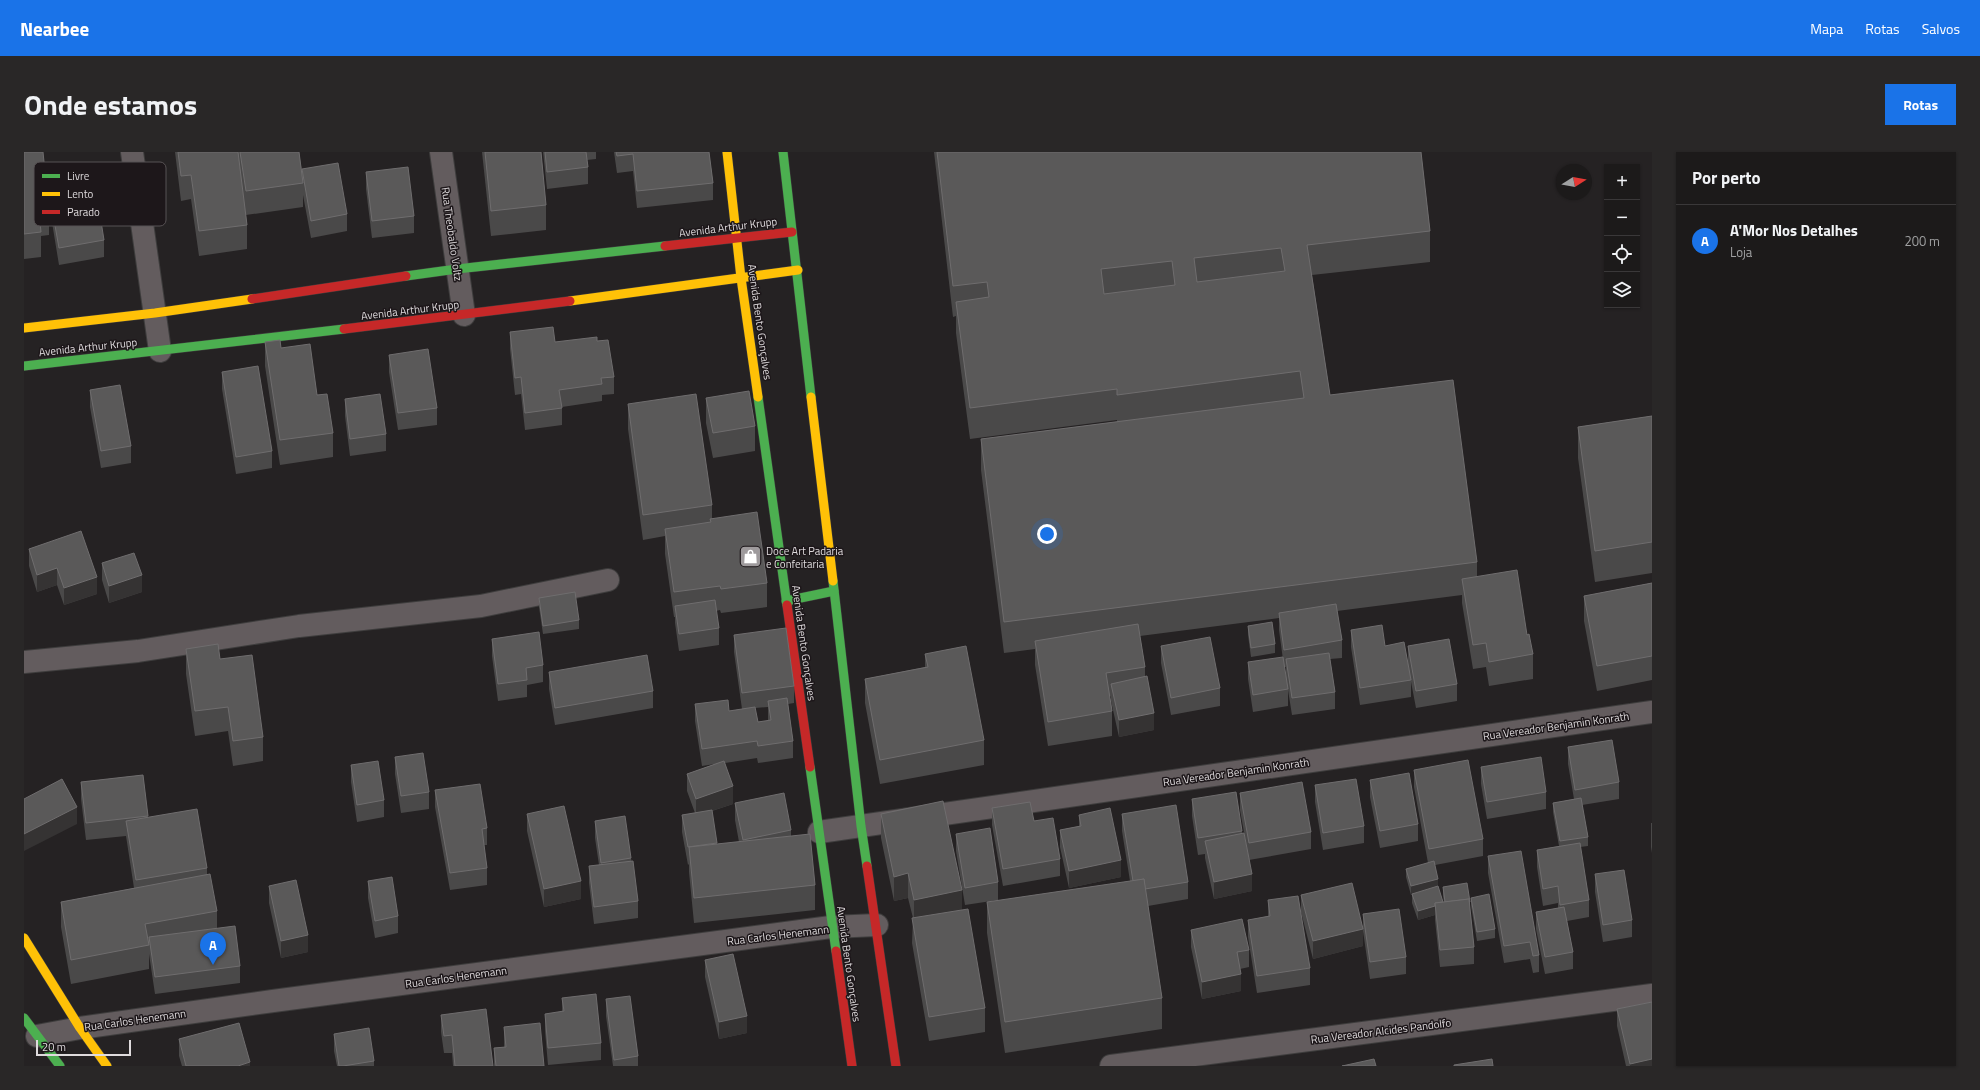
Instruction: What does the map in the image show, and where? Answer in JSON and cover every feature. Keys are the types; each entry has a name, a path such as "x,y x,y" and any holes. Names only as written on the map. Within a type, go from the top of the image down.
{"main road":[{"name":"Avenida Bento Gonçalves","path":"727,152 741,278 831,927 852,1066"},
{"path":"783,152 798,270 861,826 877,925 896,1066"},
{"name":"Avenida Arthur Krupp","path":"24,328 155,312 456,269 792,232"},
{"name":"Avenida Arthur Krupp","path":"24,366 464,315 798,270"},
{"path":"786,600 834,591"},
{"path":"24,938 80,1028 107,1066"},
{"path":"24,1018 60,1066"}],"street":[{"path":"132,152 133,162"},
{"name":"Rua Theobaldo Voltz","path":"441,152 456,269 464,315"},
{"path":"143,226 160,351"},
{"path":"24,662 138,651 299,626 481,606 608,580"},
{"name":"Rua Vereador Benjamin Konrath","path":"819,832 1652,712"},
{"name":"Rua Carlos Henemann","path":"37,1036 80,1028 831,927 877,925"},
{"name":"Rua Vereador Alcides Pandolfo","path":"1111,1066 1652,996"}],"building":[{"path":"24,152 43,152 44,162 34,162 34,226 40,226 41,232 24,234"},
{"path":"178,152 238,152 247,225 199,231 191,175 181,176"},
{"path":"240,152 299,152 303,183 246,191"},
{"path":"485,152 541,152 546,205 491,211"},
{"path":"545,152 586,152 588,167 547,172"},
{"path":"616,152 709,152 713,183 637,191 633,154 617,156"},
{"path":"937,152 1421,152 1430,231 1307,245 1330,395 1453,380 1477,562 1004,622 981,439 1304,398 1300,371 1117,395 1117,389 970,408 956,302 989,297 987,282 953,286","holes":["1281,248 1285,271 1197,282 1194,258","1172,261 1175,285 1104,294 1101,269"]},
{"path":"338,163 347,214 311,221 302,169"},
{"path":"408,167 414,216 372,221 366,172"},
{"path":"55,226 102,226 104,240 59,248"},
{"path":"553,327 555,342 597,337 597,341 608,340 614,377 601,378 602,384 559,390 562,408 525,413 521,377 515,378 510,332"},
{"path":"280,340 281,348 310,344 317,395 327,394 333,433 280,440 265,342"},
{"path":"428,349 437,408 398,413 389,355"},
{"path":"258,366 272,451 236,457 222,372"},
{"path":"120,385 131,446 101,451 90,390"},
{"path":"749,391 755,426 713,433 706,398"},
{"path":"380,394 386,434 350,439 345,399"},
{"path":"696,394 712,505 643,515 628,404"},
{"path":"1652,416 1652,542 1595,551 1578,427"},
{"path":"757,512 767,583 721,589 720,586 674,592 665,529 711,522 710,519"},
{"path":"81,531 97,577 64,588 57,568 37,575 29,549"},
{"path":"134,553 142,575 109,586 102,563"},
{"path":"1517,570 1527,635 1529,634 1533,654 1489,662 1486,643 1473,645 1462,579"},
{"path":"1652,583 1652,656 1597,666 1584,596"},
{"path":"575,592 579,620 543,626 539,598"},
{"path":"715,600 719,628 679,634 675,606"},
{"path":"1336,604 1342,640 1284,650 1279,613"},
{"path":"1272,622 1275,644 1251,648 1248,626"},
{"path":"1138,624 1145,667 1106,673 1112,711 1048,722 1035,641"},
{"path":"1382,625 1385,646 1404,642 1411,680 1360,688 1351,630"},
{"path":"786,628 794,686 742,693 734,635"},
{"path":"539,632 543,665 526,668 527,680 498,684 492,639"},
{"path":"1210,637 1220,688 1171,698 1161,646"},
{"path":"1449,639 1457,684 1416,691 1408,646"},
{"path":"218,644 220,659 252,655 263,737 233,741 228,707 195,711 186,649"},
{"path":"966,646 984,740 880,760 865,679 928,667 925,654"},
{"path":"1329,653 1335,692 1292,698 1286,659"},
{"path":"647,655 653,691 555,708 549,672"},
{"path":"1283,657 1288,689 1253,695 1248,662"},
{"path":"1147,676 1154,713 1119,720 1111,684"},
{"path":"787,698 793,741 758,746 757,741 702,749 695,704 728,700 729,711 755,707 758,722 771,720 768,701"},
{"path":"1612,740 1619,782 1575,790 1568,747"},
{"path":"423,753 429,792 401,796 395,757"},
{"path":"1541,757 1546,792 1487,802 1481,767"},
{"path":"1468,760 1483,839 1429,849 1414,770"},
{"path":"378,761 384,800 357,805 351,765"},
{"path":"724,761 733,786 696,799 687,774"},
{"path":"1409,773 1418,824 1380,831 1370,780"},
{"path":"143,775 148,816 86,823 81,782"},
{"path":"62,779 77,807 24,834 24,799"},
{"path":"1356,779 1364,826 1323,833 1315,785"},
{"path":"1302,782 1311,832 1249,843 1240,793"},
{"path":"480,784 487,828 482,829 487,868 450,873 435,790"},
{"path":"1236,792 1242,831 1198,838 1192,799"},
{"path":"784,793 791,830 743,840 735,803"},
{"path":"1581,798 1588,837 1560,841 1553,803"},
{"path":"943,801 962,890 914,900 908,873 894,877 881,814"},
{"path":"1030,802 1034,821 1053,818 1060,859 1003,869 992,808"},
{"path":"1176,805 1188,882 1145,889 1144,879 1133,881 1122,814"},
{"path":"564,806 581,881 544,889 527,814"},
{"path":"1110,808 1121,860 1069,871 1060,830 1081,826 1079,815"},
{"path":"197,809 207,868 136,880 126,821"},
{"path":"712,810 717,843 688,847 682,815"},
{"path":"625,816 631,858 601,863 595,821"},
{"path":"990,828 998,882 965,888 956,834"},
{"path":"1244,833 1252,874 1214,882 1205,841"},
{"path":"810,834 815,885 694,898 689,847"},
{"path":"1580,843 1589,900 1560,905 1558,886 1543,889 1537,850"},
{"path":"1521,851 1539,955 1533,956 1530,942 1504,946 1488,856"},
{"path":"633,861 638,901 594,907 589,866"},
{"path":"1434,861 1438,879 1411,886 1406,869"},
{"path":"1624,870 1632,920 1603,925 1595,874"},
{"path":"210,874 217,911 145,924 149,945 71,960 61,902"},
{"path":"392,877 398,916 375,921 368,881"},
{"path":"1144,879 1162,998 1005,1022 987,902"},
{"path":"296,880 308,935 281,941 269,886"},
{"path":"1352,883 1363,929 1313,941 1301,895"},
{"path":"1467,883 1470,902 1469,899 1445,902 1443,887"},
{"path":"1438,886 1443,902 1435,903 1435,906 1418,911 1412,894"},
{"path":"1489,894 1495,929 1477,932 1471,898"},
{"path":"1298,896 1310,968 1257,976 1248,920 1270,916 1268,900"},
{"path":"1469,899 1474,947 1440,950 1435,903"},
{"path":"1564,907 1573,952 1545,957 1536,912"},
{"path":"968,909 985,1008 929,1017 912,918"},
{"path":"1399,909 1406,957 1370,962 1363,914"},
{"path":"1242,919 1249,950 1237,952 1241,974 1202,982 1191,930"},
{"path":"235,926 240,966 155,977 149,937"},
{"path":"733,954 747,1016 719,1022 705,960"},
{"path":"596,994 601,1043 548,1048 545,1014 564,1011 562,998"},
{"path":"630,996 638,1056 614,1060 606,999"},
{"path":"1652,1002 1652,1059 1630,1064 1617,1009"},
{"path":"486,1009 493,1066 455,1066 452,1035 444,1036 441,1015"},
{"path":"239,1023 250,1062 238,1066 186,1066 179,1039"},
{"path":"540,1023 544,1066 496,1066 494,1048 506,1047 504,1027"},
{"path":"369,1028 374,1061 339,1066 334,1034"},
{"path":"1374,1059 1376,1066 1342,1066"},
{"path":"1492,1059 1493,1066 1454,1066 1454,1065"}],"traffic: fast":[{"path":"783,152 811,397"},
{"path":"406,276 665,246"},
{"path":"24,366 344,329"},
{"path":"758,397 787,605"},
{"path":"833,581 861,826 867,866"},
{"path":"786,601 834,591"},
{"path":"810,767 836,951"},
{"path":"24,1018 60,1066"}],"traffic: slow":[{"path":"727,152 741,278 758,397"},
{"path":"570,301 798,270"},
{"path":"24,328 155,313 252,299"},
{"path":"811,397 833,581"},
{"path":"24,938 80,1028 107,1066"}],"traffic: jam":[{"path":"665,246 792,232"},
{"path":"252,299 406,276"},
{"path":"344,329 570,301"},
{"path":"787,605 810,767"},
{"path":"867,866 896,1066"},
{"path":"836,951 852,1066"}],"place":[{"name":"Doce Art Padaria e Confeitaria","path":"750,557"},
{"name":"A'Mor Nos Detalhes","path":"213,965"}]}
